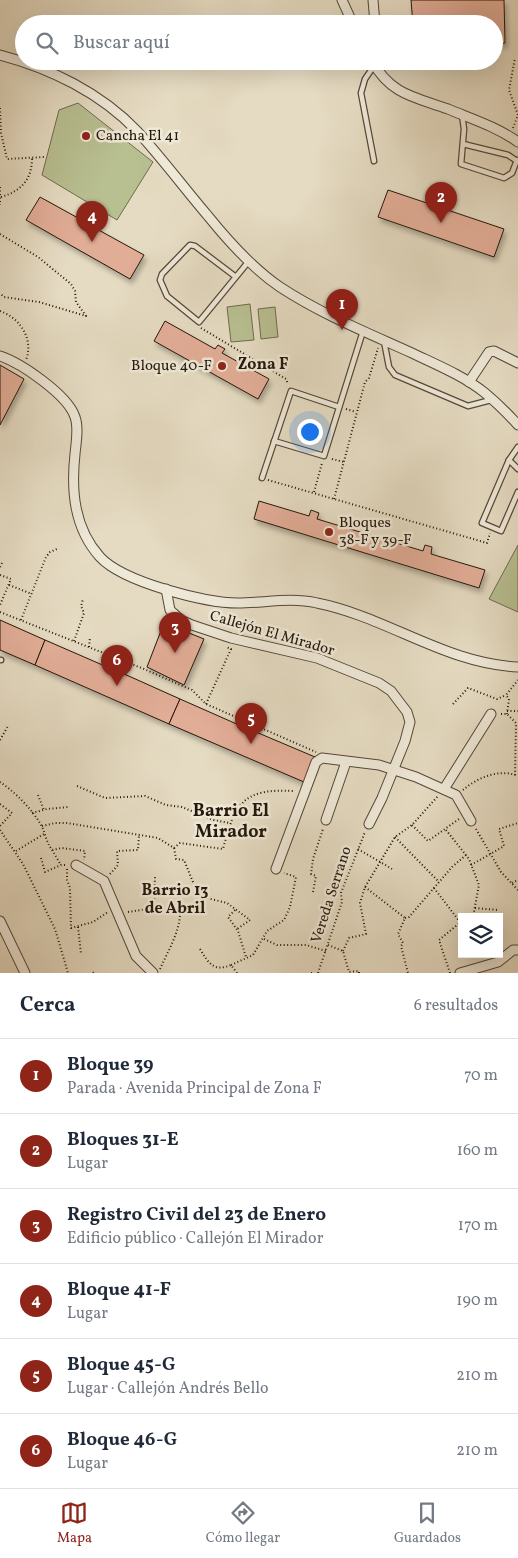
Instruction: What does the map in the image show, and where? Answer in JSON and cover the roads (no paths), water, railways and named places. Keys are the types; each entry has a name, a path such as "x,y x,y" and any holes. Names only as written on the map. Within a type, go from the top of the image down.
{"street":[{"path":"342,0 348,15"},
{"path":"373,0 374,15"},
{"path":"0,55 15,59"},
{"path":"45,70 78,86 124,119 249,261 281,288 363,331 440,366 469,382 493,399 518,425"},
{"path":"379,70 389,84 407,96 462,116 514,140"},
{"path":"469,382 488,352 494,351 518,363"},
{"path":"0,356 23,367 66,403 75,416 74,501 76,513 86,536 107,564 166,589 220,603 280,601 317,603 355,615 480,663 518,667"},
{"name":"Callejón El Mirador","path":"166,589 168,603 173,614 192,625 219,635 317,658 386,686 407,712 410,722 405,741 392,768"},
{"path":"444,790 491,714"},
{"path":"276,870 316,762 323,758 392,768 456,795 469,817"},
{"path":"326,820 346,762"},
{"path":"369,824 382,798 392,768"},
{"path":"72,865 104,881 136,956 153,973"},
{"path":"0,920 25,973"},
{"path":"460,973 498,962 513,950 518,950"}],"lane":[{"path":"370,70 361,93 374,160"},
{"path":"462,116 463,144 461,164 502,178 509,176 517,161 508,155 463,144"},
{"path":"236,277 195,246 190,245 162,274 160,280 167,296 199,322 236,277 249,261"},
{"path":"274,442 324,456 363,331"},
{"path":"382,340 390,367 395,374 468,406 474,406 493,399"},
{"path":"262,478 292,391 339,407"},
{"path":"518,447 508,460 482,523 502,530 518,492"},
{"path":"508,460 518,469"}],"place":[{"name":"Cancha El 41","path":"86,136"},
{"name":"Bloques 31-E","path":"441,223"},
{"name":"Bloque 41-F","path":"92,242"},
{"name":"Bloque 39","path":"342,330"},
{"name":"Bloque 40-F","path":"222,366"},
{"name":"Bloques 38-F y 39-F","path":"329,532"},
{"name":"Registro Civil del 23 de Enero","path":"175,653"},
{"name":"Bloque 46-G","path":"117,686"},
{"name":"Bloque 45-G","path":"251,744"}],"district":[{"name":"Zona F","path":"263,365"},
{"name":"Barrio El Mirador","path":"231,821"},
{"name":"Barrio 13 de Abril","path":"175,900"}]}
